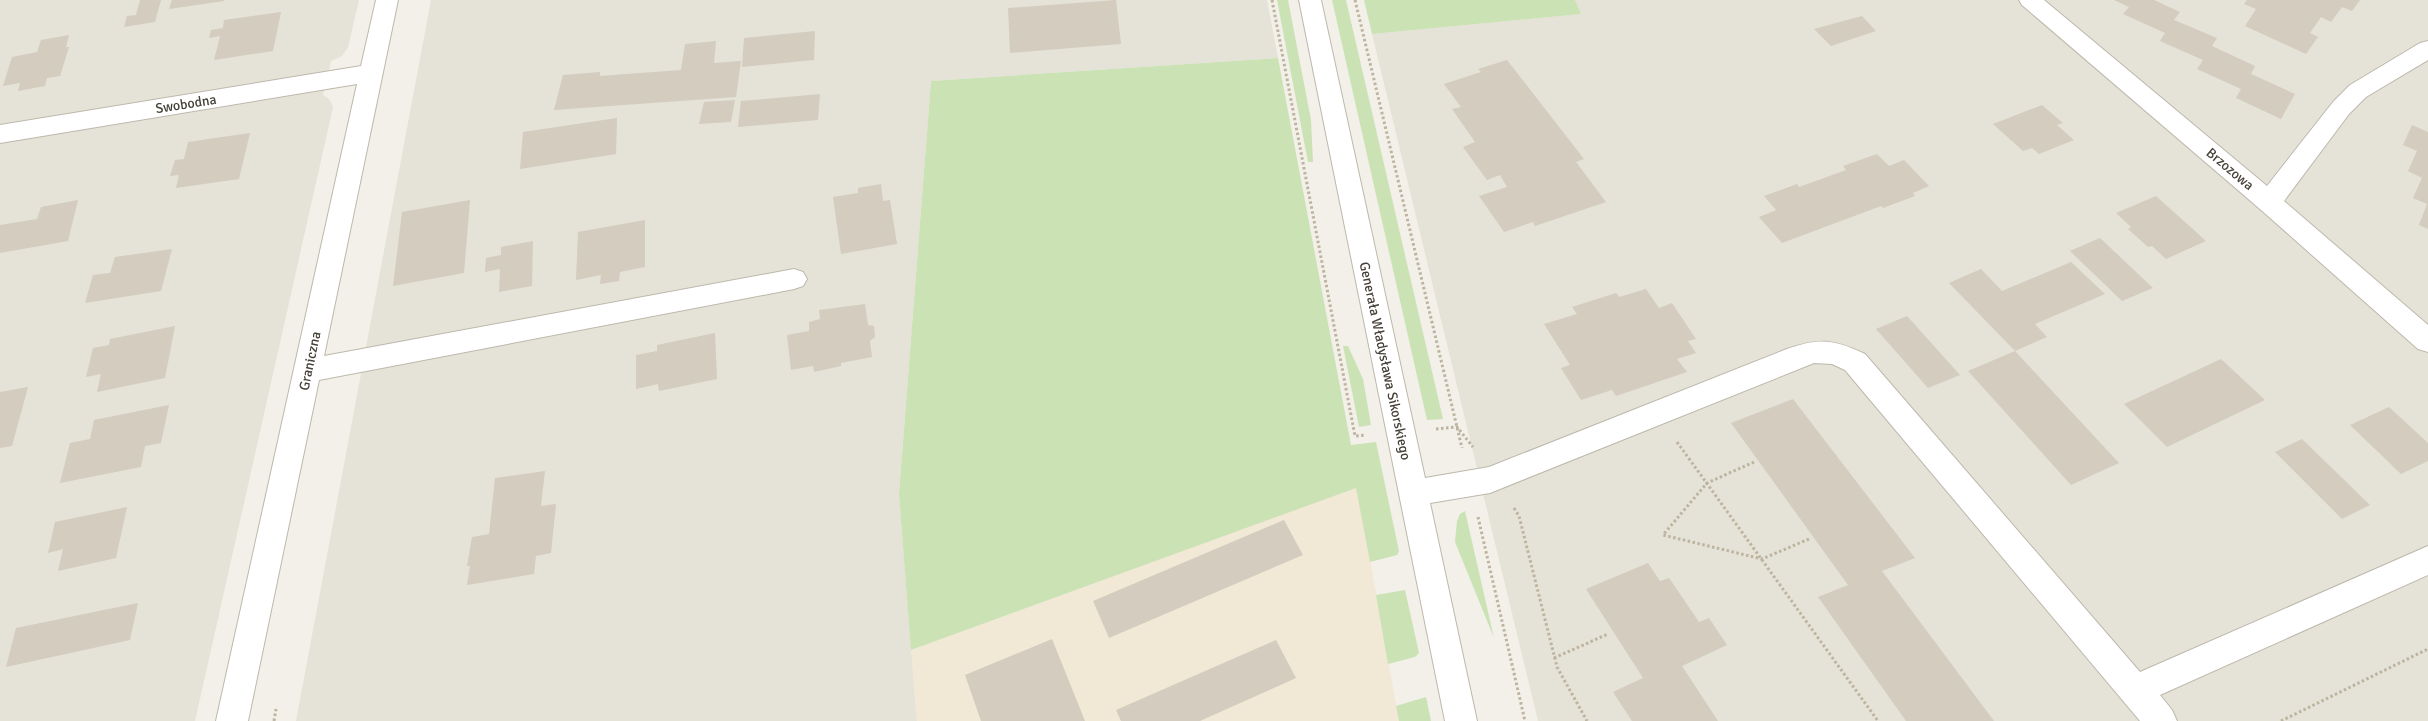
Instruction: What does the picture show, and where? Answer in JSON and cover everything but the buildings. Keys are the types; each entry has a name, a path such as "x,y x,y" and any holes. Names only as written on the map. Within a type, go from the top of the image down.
{"street":[{"name":"Graniczna","path":"232,721 388,0"},
{"name":"Generała Władysława Sikorskiego","path":"1310,0 1461,721"},
{"name":"Brzozowa","path":"2030,0 2269,202 2428,341"},
{"path":"2269,202 2341,108 2358,91 2428,50"},
{"name":"Swobodna","path":"0,134 372,73"},
{"path":"308,371 794,279"},
{"path":"1413,493 1470,485 1497,478 1817,350 1836,352 1855,362 2161,721"},
{"path":"2136,690 2428,560"}],"path":[{"path":"1272,0 1355,436 1374,435"},
{"path":"1355,0 1463,452"},
{"path":"1656,414 1878,721"},
{"path":"1430,430 1457,427"},
{"path":"1457,427 1497,478 1519,516 1554,658 1557,667 1587,721"},
{"path":"1754,462 1707,483 1663,535 1762,560 1810,539"},
{"path":"1477,511 1525,721"},
{"path":"1554,658 1608,634"},
{"path":"2281,721 2428,649"}],"shaded area":[{"path":"0,0 359,0 348,47 342,56 331,61 323,95 330,100 333,107 195,721 0,721"},
{"path":"431,0 1267,0 1278,58 931,81 899,494 917,721 296,721"},
{"path":"1575,0 2428,0 2428,721 1538,721 1372,34 1580,14"},
{"path":"1357,487 1399,721 917,721 911,650"}],"green space":[{"path":"1277,0 1288,0 1311,120 1313,162 1308,162"},
{"path":"1332,0 1346,0 1443,419 1427,420"},
{"path":"1364,0 1575,0 1581,14 1372,34"},
{"path":"1278,58 1351,445 1376,442 1399,551 1397,555 1370,562 1356,488 911,650 899,494 931,81"},
{"path":"1343,346 1348,346 1363,379 1371,425 1359,427"},
{"path":"1465,511 1494,638 1455,542 1457,521 1460,514"},
{"path":"1405,590 1419,653 1415,657 1388,664 1376,595"},
{"path":"1426,697 1431,721 1399,721 1396,706"}]}
